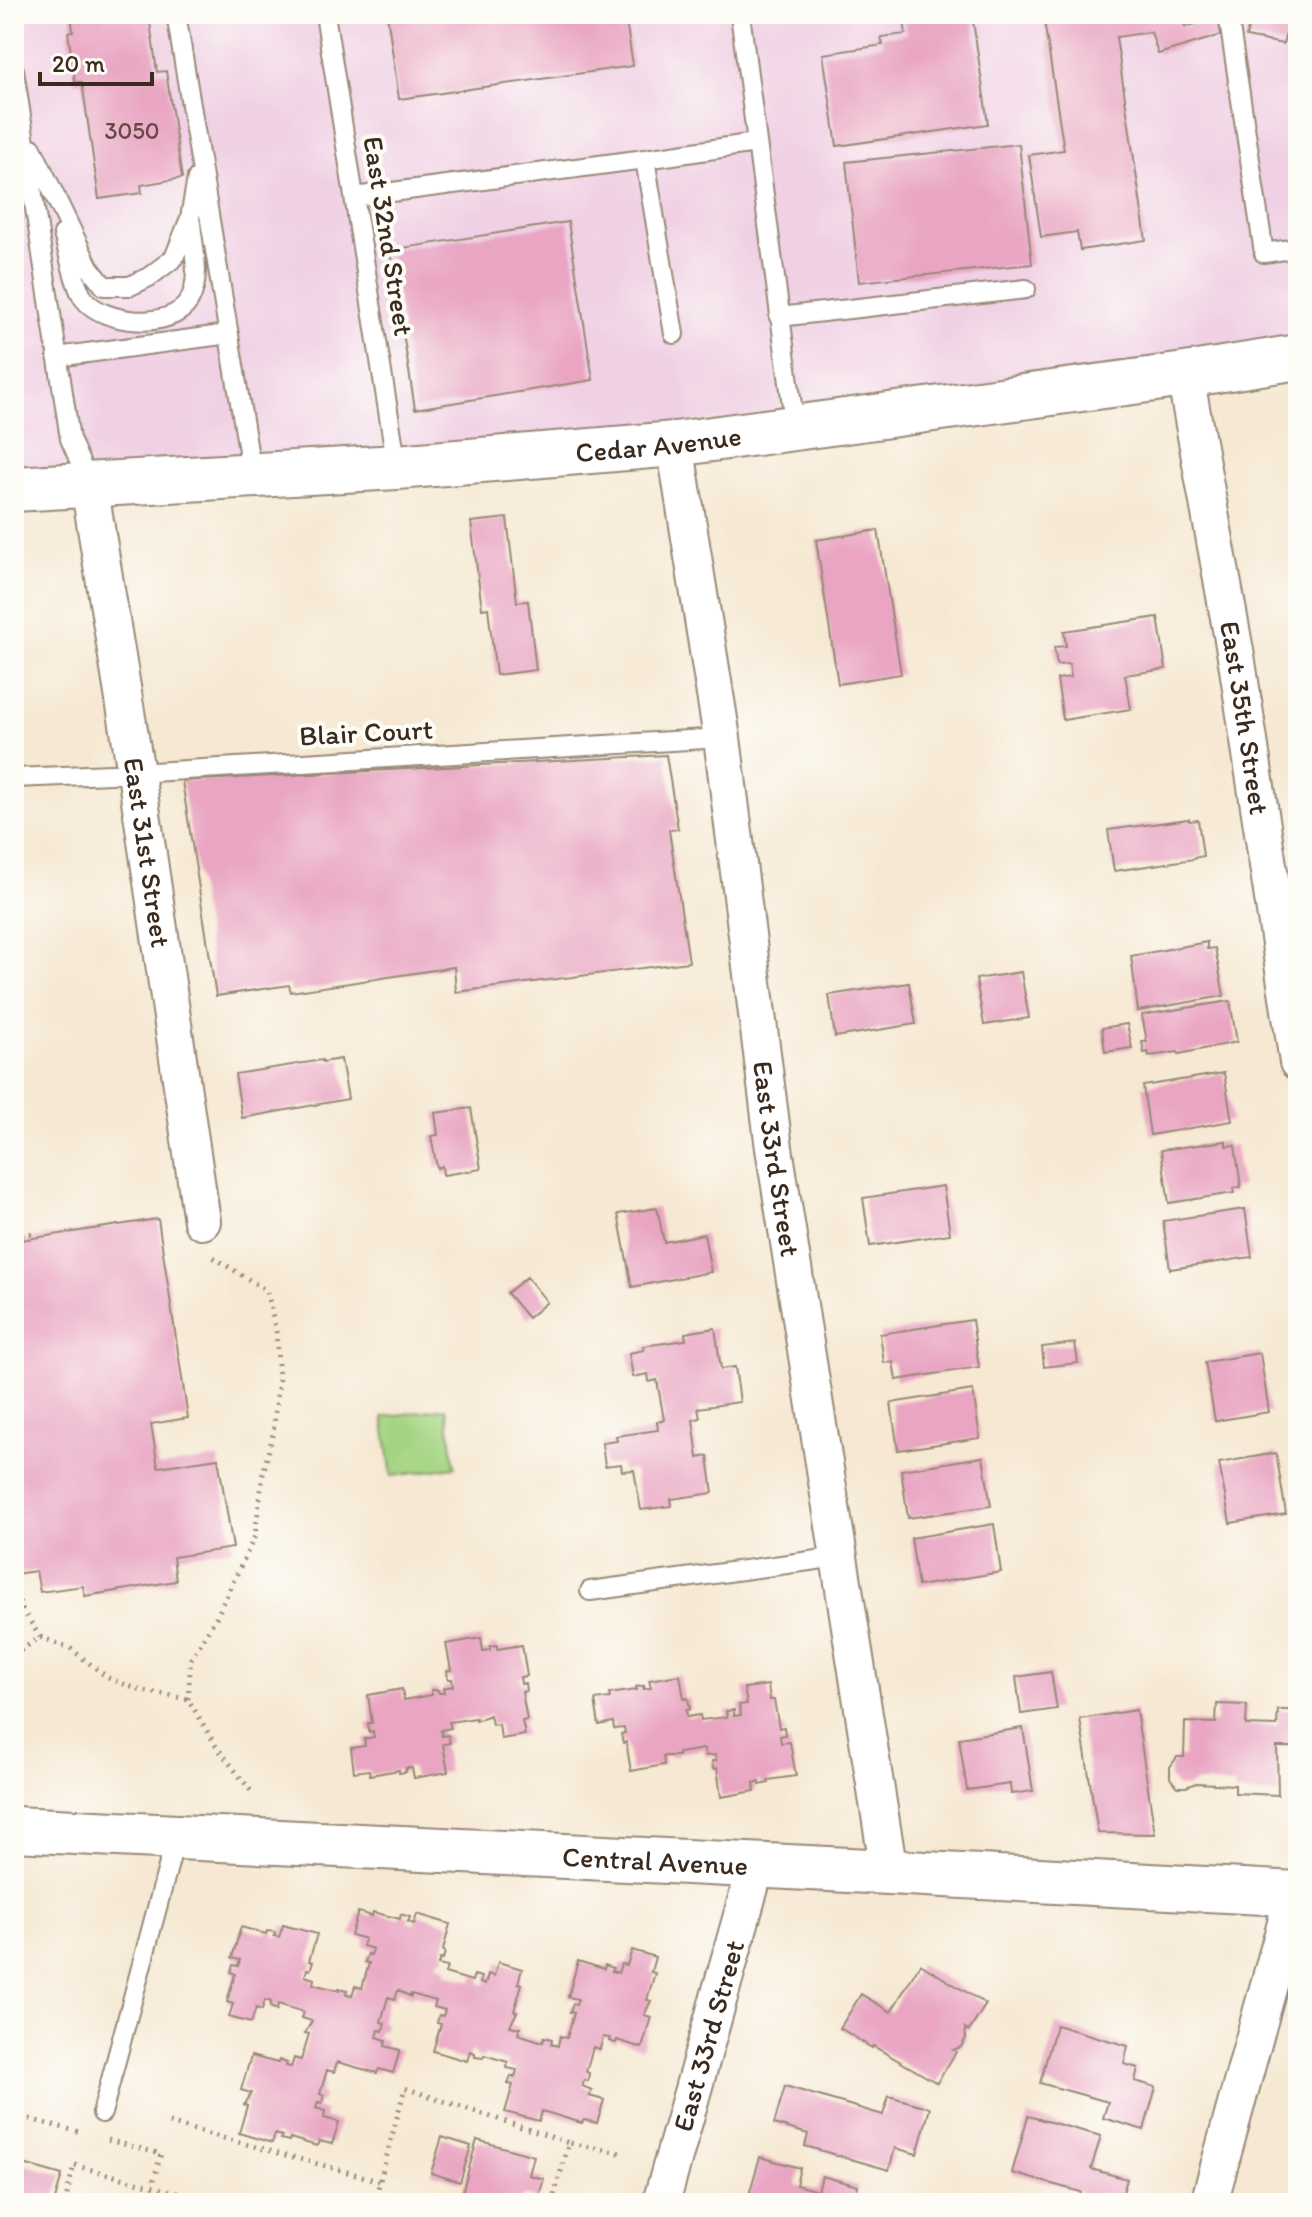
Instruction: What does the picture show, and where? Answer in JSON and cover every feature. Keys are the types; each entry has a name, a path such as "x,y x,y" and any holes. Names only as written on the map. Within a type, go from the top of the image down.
{"street":[{"name":"Cedar Avenue","path":"14,489 397,467 675,444 1298,357"},
{"name":"East 35th Street","path":"1185,375 1237,662 1298,1062"},
{"name":"East 33rd Street","path":"675,444 722,738 774,1148 889,1872"},
{"name":"East 31st Street","path":"89,485 136,773 202,1221"},
{"name":"Central Avenue","path":"14,1829 1296,1894"},
{"name":"East 33rd Street","path":"661,2203 756,1866"},
{"path":"1209,2203 1296,1894"}],"lane":[{"path":"176,14 252,475"},
{"name":"East 32nd Street","path":"325,14 397,467"},
{"path":"740,14 795,428"},
{"path":"1228,14 1264,253 1298,248"},
{"path":"14,70 70,439 89,485"},
{"path":"23,131 89,267 104,286 130,286 149,277 174,258 190,218 200,162"},
{"path":"354,197 756,143"},
{"path":"645,159 674,334"},
{"path":"49,185 82,296 95,311 113,318 143,321 168,317 188,304 196,282 190,218"},
{"path":"779,317 1026,289"},
{"path":"57,357 229,334"},
{"name":"Blair Court","path":"14,778 722,738"},
{"path":"590,1591 839,1557"},
{"path":"102,2113 176,1837"}],"path":[{"path":"202,1221 203,1250 267,1291 276,1332 279,1378 255,1536 217,1616 191,1659 188,1699 216,1746 251,1791"},
{"path":"14,1236 35,1233"},
{"path":"14,1578 21,1607 40,1637 70,1648 108,1678 139,1690 188,1699"},
{"path":"14,1655 40,1637"},
{"path":"374,2203 405,2088 569,2143 625,2154"},
{"path":"169,2123 380,2181"},
{"path":"552,2203 569,2143"},
{"path":"152,2186 161,2154"},
{"path":"65,2203 74,2165 214,2203"},
{"path":"173,2203 175,2193"}],"shaded area":[{"path":"14,14 1298,14 1298,357 1185,375 14,489"}],"green space":[{"path":"446,1408 455,1467 392,1476 383,1417"}],"building":[{"path":"71,14 149,15 157,72 166,71 182,178 141,185 142,193 99,199 82,82 75,82 68,32 73,31"},
{"path":"387,14 625,14 633,66 399,99"},
{"path":"903,14 972,14 988,124 837,146 823,54 883,45 881,37 906,34"},
{"path":"1043,14 1189,14 1191,19 1184,22 1185,27 1221,17 1225,34 1158,54 1151,32 1116,37 1146,240 1080,250 1077,232 1041,237 1029,155 1064,150"},
{"path":"1251,14 1298,14 1298,31 1286,33 1283,44 1246,37"},
{"path":"1019,144 1032,264 859,282 846,162"},
{"path":"568,222 593,380 415,409 390,250"},
{"path":"507,518 517,602 528,601 536,670 496,675 488,608 482,609 471,522"},
{"path":"878,530 901,674 838,684 816,540"},
{"path":"1158,617 1166,669 1125,675 1131,709 1063,720 1057,679 1071,677 1069,664 1057,665 1054,647 1066,646 1064,631"},
{"path":"666,755 678,829 669,830 689,962 456,992 454,967 291,992 289,985 216,996 182,781"},
{"path":"1198,820 1203,856 1114,871 1108,830"},
{"path":"1207,942 1207,949 1215,948 1224,996 1138,1011 1131,956"},
{"path":"1021,972 1029,1018 984,1025 976,979"},
{"path":"909,983 916,1024 835,1037 829,995"},
{"path":"1230,1001 1237,1042 1179,1054 1149,1056 1148,1052 1144,1053 1142,1042 1147,1042 1142,1015"},
{"path":"1127,1024 1132,1048 1105,1052 1102,1028"},
{"path":"341,1059 348,1099 242,1118 235,1074"},
{"path":"1224,1073 1232,1121 1150,1135 1143,1086"},
{"path":"471,1108 481,1169 443,1175 442,1166 437,1168 431,1136 438,1135 435,1113"},
{"path":"1226,1141 1226,1146 1235,1145 1241,1187 1233,1188 1234,1193 1169,1203 1161,1150"},
{"path":"943,1186 950,1234 870,1246 863,1198"},
{"path":"657,1208 664,1242 704,1234 711,1272 632,1287 618,1214"},
{"path":"1245,1209 1252,1257 1170,1269 1163,1221"},
{"path":"158,1219 188,1418 151,1424 158,1467 218,1458 233,1548 173,1557 176,1581 85,1596 83,1586 40,1592 36,1571 14,1574 14,1241"},
{"path":"527,1277 547,1302 528,1318 507,1293"},
{"path":"972,1320 979,1367 896,1380 893,1362 884,1363 880,1334"},
{"path":"715,1328 721,1369 735,1367 740,1402 698,1408 700,1418 693,1420 698,1458 708,1456 713,1493 671,1499 672,1506 641,1510 634,1470 622,1471 621,1464 605,1466 602,1443 617,1441 616,1436 658,1430 657,1422 664,1420 657,1380 649,1382 648,1374 633,1377 629,1353 644,1350 643,1346 686,1340 685,1333"},
{"path":"1075,1343 1078,1363 1044,1367 1042,1347"},
{"path":"1260,1353 1269,1412 1215,1421 1205,1362"},
{"path":"973,1390 980,1438 898,1450 891,1403"},
{"path":"1276,1453 1286,1514 1230,1523 1219,1463"},
{"path":"983,1457 991,1506 908,1518 901,1470"},
{"path":"994,1524 1001,1572 918,1586 911,1538"},
{"path":"481,1638 483,1651 490,1650 490,1646 497,1645 497,1649 522,1645 527,1676 520,1677 526,1691 522,1692 527,1720 522,1721 525,1735 501,1739 499,1724 492,1725 490,1715 476,1721 476,1718 449,1722 451,1728 441,1730 442,1736 448,1735 450,1743 443,1744 448,1772 414,1778 412,1768 406,1768 406,1772 399,1773 399,1770 370,1775 369,1770 354,1772 351,1748 365,1746 364,1739 374,1737 373,1731 369,1732 368,1723 372,1723 368,1695 402,1689 404,1700 432,1695 431,1690 444,1693 443,1688 453,1686 452,1679 448,1679 447,1671 451,1670 446,1644"},
{"path":"1051,1672 1057,1709 1021,1714 1016,1677"},
{"path":"680,1675 684,1699 688,1698 690,1709 686,1710 687,1717 700,1715 701,1720 727,1717 726,1711 734,1710 734,1716 741,1715 739,1705 747,1704 744,1688 768,1685 779,1728 784,1727 785,1735 780,1736 781,1743 790,1742 796,1776 768,1780 769,1783 760,1785 760,1781 754,1783 755,1791 721,1797 717,1768 713,1769 715,1755 705,1756 704,1749 678,1753 678,1756 663,1756 664,1765 631,1771 626,1742 623,1743 621,1734 625,1733 624,1728 614,1729 613,1722 599,1725 595,1700 610,1698 609,1694 636,1690 636,1687 651,1688 649,1680"},
{"path":"1217,1704 1247,1705 1246,1725 1277,1726 1278,1710 1298,1710 1298,1747 1277,1747 1278,1795 1235,1793 1235,1785 1196,1783 1177,1787 1170,1778 1170,1767 1177,1757 1184,1757 1185,1722 1216,1723"},
{"path":"1136,1710 1155,1834 1098,1833 1080,1719"},
{"path":"1023,1728 1033,1791 1011,1794 1010,1784 967,1790 959,1738"},
{"path":"358,1912 372,1916 373,1912 400,1919 401,1914 410,1917 408,1922 414,1924 417,1914 450,1924 443,1960 440,1959 438,1965 447,1967 445,1973 472,1981 474,1975 481,1977 480,1983 485,1985 488,1974 494,1976 498,1962 522,1969 518,1983 522,1984 514,2011 517,2012 510,2026 520,2028 518,2034 543,2042 544,2037 552,2039 551,2044 558,2046 560,2036 567,2038 574,2013 570,2012 578,1999 568,1997 578,1961 604,1969 605,1965 618,1973 621,1964 627,1965 632,1950 655,1957 651,1972 655,1973 647,2000 651,2001 644,2015 651,2017 642,2048 603,2037 600,2049 593,2047 586,2072 589,2073 588,2081 584,2080 582,2086 592,2090 589,2096 604,2100 597,2123 584,2120 582,2123 542,2111 539,2121 505,2112 513,2085 508,2084 517,2070 507,2068 508,2062 484,2055 483,2058 475,2057 475,2053 470,2051 467,2061 433,2051 441,2024 437,2023 439,2015 443,2016 445,2010 434,2007 436,2001 411,1994 411,1997 398,1990 395,1999 388,1997 381,2022 385,2023 383,2031 379,2030 377,2037 386,2040 385,2046 400,2050 393,2073 379,2069 377,2073 337,2062 334,2072 327,2070 320,2094 324,2095 322,2103 318,2102 316,2108 325,2111 324,2118 339,2122 332,2144 319,2141 317,2146 290,2138 289,2141 281,2139 282,2136 275,2134 272,2143 239,2133 247,2106 244,2105 251,2093 241,2090 251,2056 278,2063 279,2060 291,2067 294,2058 301,2060 309,2034 305,2033 312,2021 302,2018 304,2012 278,2004 277,2010 265,2000 262,2010 256,2008 251,2023 229,2017 233,2004 227,2002 235,1974 231,1972 233,1965 238,1966 240,1960 232,1958 241,1927 266,1934 267,1931 275,1932 274,1936 279,1937 283,1925 317,1934 309,1961 313,1962 305,1976 314,1979 313,1984 347,1990 346,1994 352,1995 355,1986 362,1988 369,1963 365,1962 373,1949 363,1946 365,1939 351,1935"},
{"path":"920,1964 986,2004 969,2031 965,2028 966,2038 961,2047 953,2050 956,2052 937,2083 840,2028 861,1994 891,2012"},
{"path":"1056,2025 1128,2046 1124,2064 1138,2068 1135,2081 1156,2087 1144,2130 1103,2118 1108,2102 1040,2083"},
{"path":"785,2086 883,2115 889,2096 930,2108 917,2154 895,2148 889,2170 805,2146 808,2134 774,2124"},
{"path":"1028,2116 1101,2136 1091,2169 1127,2179 1120,2203 1078,2203 1081,2192 1012,2173"},
{"path":"14,2134 23,2136 20,2163 62,2175 54,2203 14,2203"},
{"path":"442,2137 471,2146 460,2182 431,2173"},
{"path":"477,2140 534,2156 529,2175 544,2179 538,2199 524,2195 521,2203 459,2203"},
{"path":"760,2157 800,2168 796,2185 818,2191 822,2176 858,2186 853,2201 859,2203 759,2203 748,2198"}]}
